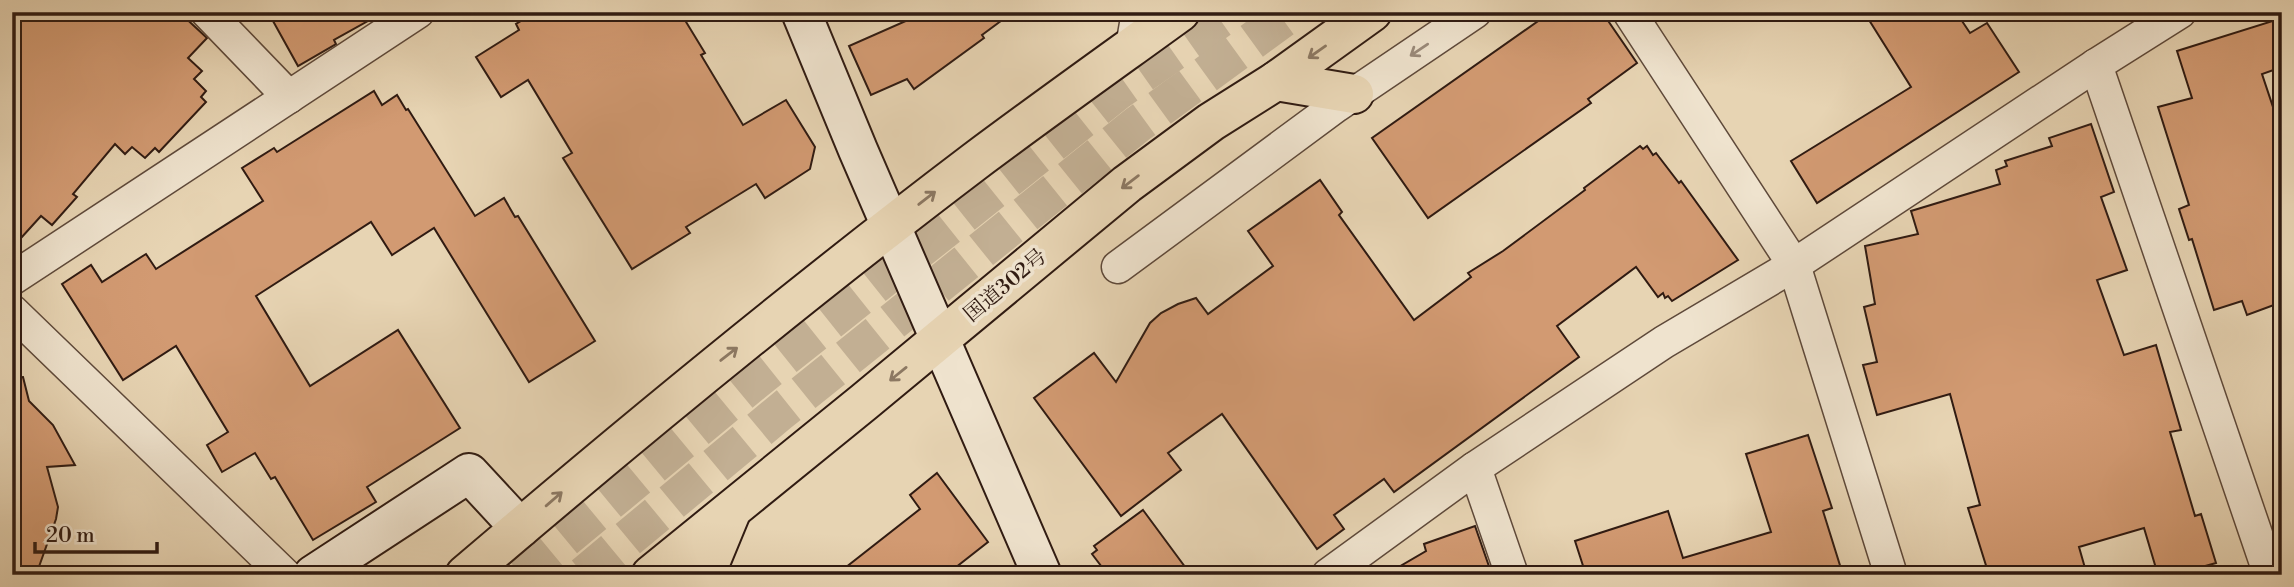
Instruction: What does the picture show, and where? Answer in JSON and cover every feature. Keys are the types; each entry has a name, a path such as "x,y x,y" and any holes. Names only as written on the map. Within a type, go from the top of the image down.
{"highway":[{"path":"465,575 638,428 978,159 1135,29 1180,12"},
{"name":"国道302号","path":"651,575 1127,184 1211,122 1372,12"},
{"path":"1276,80 1354,94"},
{"path":"705,575 732,510"}],"street":[{"path":"207,12 289,97"},
{"path":"12,279 418,12"},
{"path":"801,12 1042,575"},
{"path":"1118,267 1354,94 1475,12"},
{"path":"1629,12 1794,265 1891,575"},
{"path":"1328,575 1475,468 1664,342 1794,265 2095,65 2180,12"},
{"path":"2095,65 2270,575"},
{"path":"12,311 285,575"},
{"path":"1475,468 1512,575"},
{"path":"313,575 469,473 520,528"}],"building":[{"path":"12,12 179,12 207,38 188,58 202,71 194,79 206,91 201,97 206,102 159,152 155,148 145,158 132,147 125,154 115,144 73,194 77,197 52,225 41,216 12,248"},
{"path":"268,12 384,12 334,40 336,44 298,66"},
{"path":"536,12 680,12 705,53 701,55 743,125 786,100 815,147 810,169 765,198 756,184 686,227 690,233 632,269 563,158 572,153 528,80 501,97 476,57 519,30 516,24"},
{"path":"926,12 1013,12 982,35 984,38 914,89 907,79 871,95 849,46"},
{"path":"1551,12 1602,12 1637,63 1588,99 1591,103 1428,218 1372,138"},
{"path":"1864,12 1956,12 1970,33 1987,23 2019,72 1817,203 1791,161 1911,87"},
{"path":"2282,18 2282,67 2262,74 2282,134 2282,302 2247,315 2242,301 2214,310 2192,239 2189,240 2179,209 2189,205 2158,107 2192,98 2177,51"},
{"path":"374,91 382,105 397,95 475,216 504,198 515,217 518,216 595,341 529,382 434,228 392,255 371,222 256,296 310,386 398,330 460,428 367,487 376,502 313,540 275,477 271,479 255,453 222,472 207,445 228,432 176,346 123,380 62,284 91,265 102,282 146,254 156,269 263,201 242,168 274,148 277,152"},
{"path":"2091,124 2114,192 2101,197 2127,270 2097,280 2124,355 2156,345 2181,430 2170,432 2195,516 2201,514 2216,563 2173,575 2158,575 2144,528 2079,547 2087,575 1989,575 1968,508 1980,505 1950,394 1877,415 1863,365 1877,362 1864,307 1875,304 1865,246 1918,234 1911,211 2000,184 1996,170 2007,166 2005,161 2052,146 2049,138"},
{"path":"1640,146 1643,149 1647,146 1653,155 1656,153 1679,183 1681,181 1738,260 1672,301 1668,296 1665,298 1663,293 1658,297 1636,267 1557,326 1579,357 1394,492 1384,479 1334,515 1344,529 1317,549 1222,414 1168,453 1181,470 1121,516 1034,398 1094,353 1116,382 1150,323 1161,313 1196,298 1208,314 1273,266 1248,231 1320,180 1342,212 1339,215 1414,320 1471,277 1468,273 1503,251"},
{"path":"23,377 29,401 53,425 75,465 47,467 58,507 36,575 12,575 12,378"},
{"path":"1808,435 1832,508 1823,511 1843,575 1586,575 1575,541 1668,511 1683,558 1771,532 1746,454"},
{"path":"937,473 988,542 946,575 836,575 920,509 910,495"},
{"path":"1143,510 1191,575 1108,575 1092,554 1097,550 1094,546"},
{"path":"1475,526 1492,575 1385,575 1426,551 1424,544"}],"tunnel":[{"path":"521,575 755,381 1118,91 1230,12"},
{"path":"584,575 779,413 1138,124 1292,12"}]}
